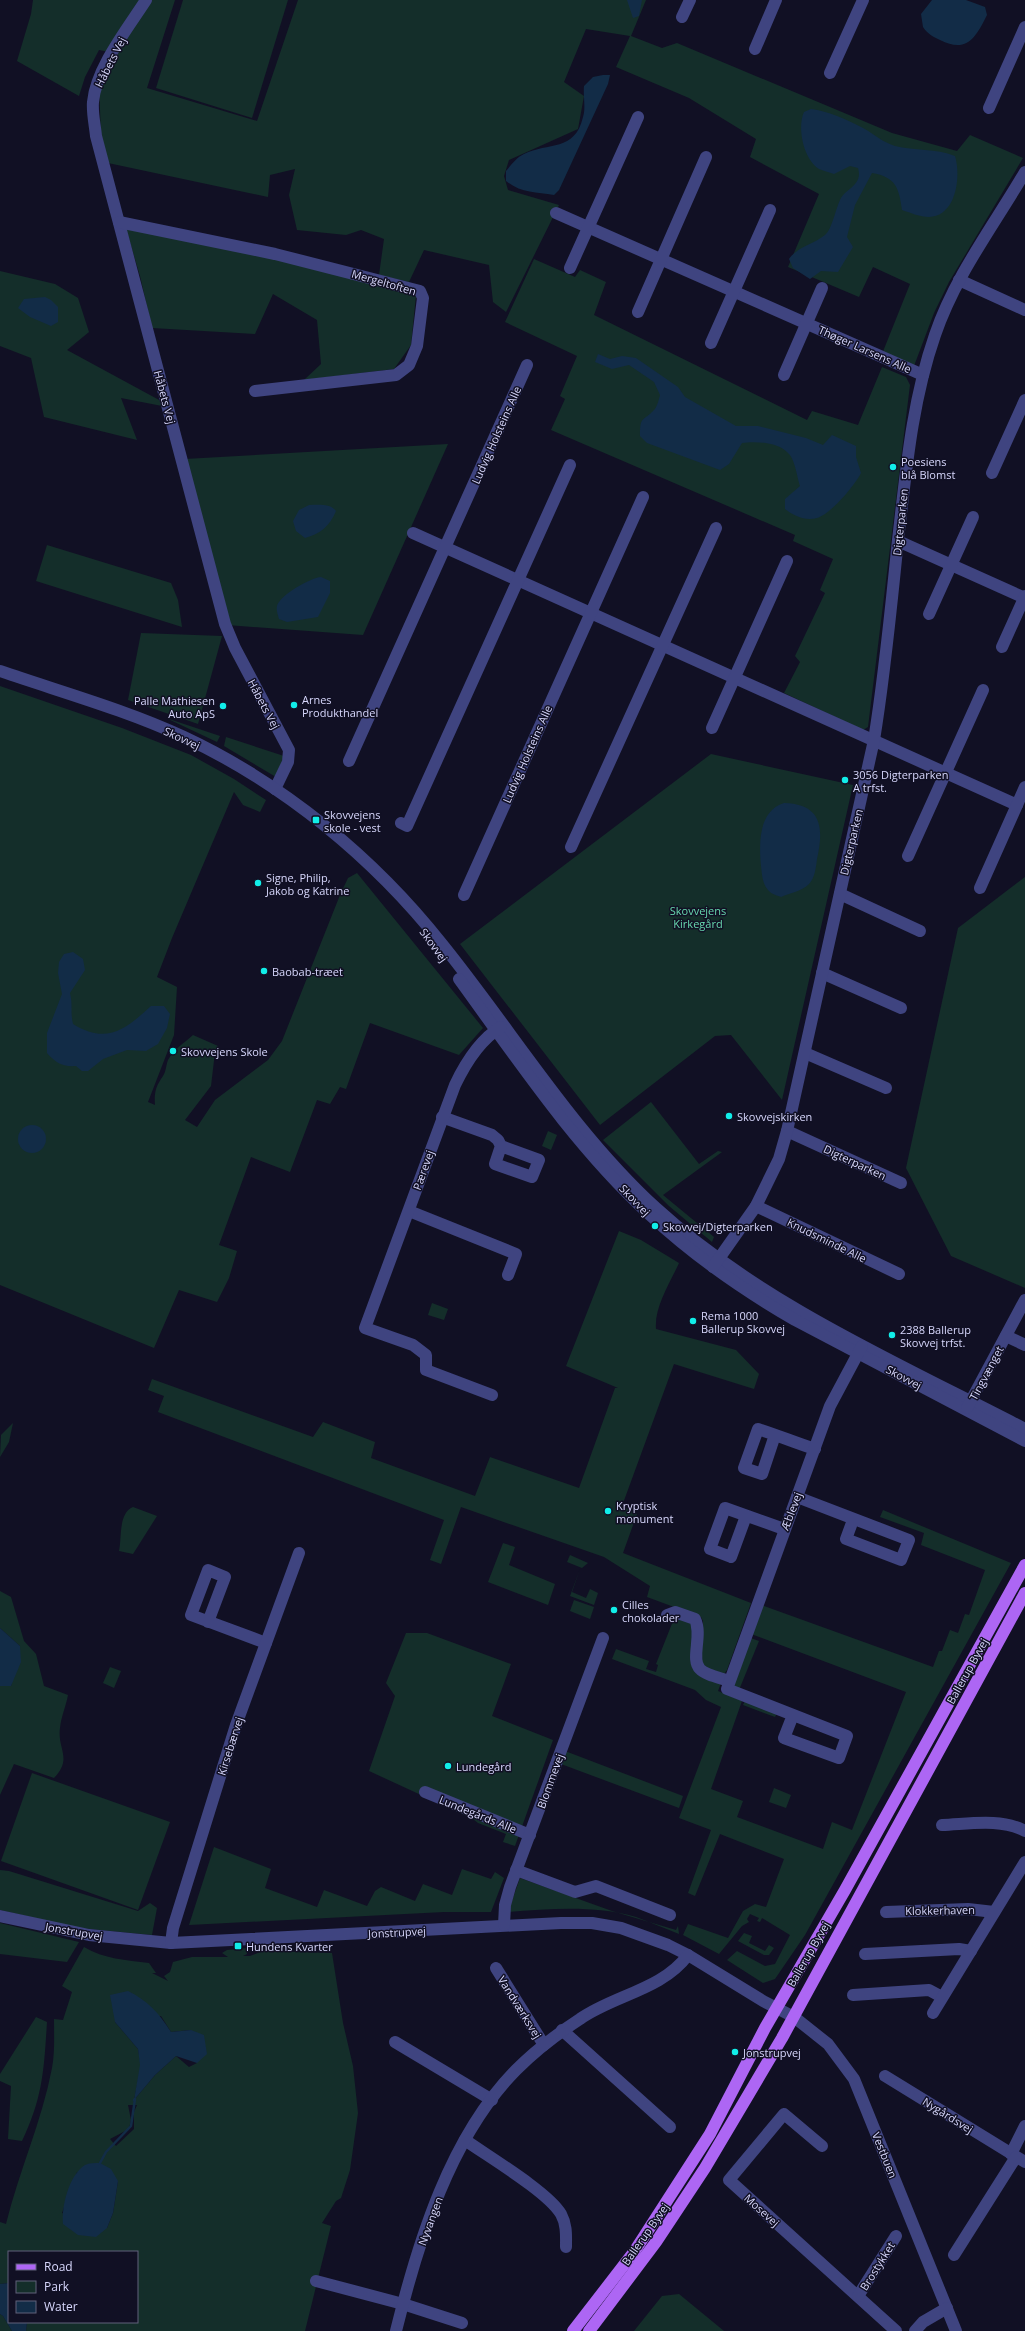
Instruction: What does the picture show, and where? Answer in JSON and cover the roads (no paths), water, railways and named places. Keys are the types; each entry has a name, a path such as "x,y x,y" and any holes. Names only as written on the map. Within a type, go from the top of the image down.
{"main road":[{"name":"Ballerup Byvej","path":"573,2331 634,2252 672,2196 710,2134 776,2008 845,1890 1025,1566"},
{"name":"Ballerup Byvej","path":"589,2331 656,2242 705,2168 794,2017 1025,1593"}],"street":[{"name":"Håbets Vej","path":"146,0 110,56 98,82 93,102 96,136 225,624 235,648 289,750 288,762 275,789"},
{"path":"682,17 690,0"},
{"path":"755,49 776,0"},
{"path":"830,73 863,0"},
{"path":"989,108 1025,27"},
{"path":"570,268 638,117"},
{"path":"638,312 706,157"},
{"name":"Digterparken","path":"715,1262 756,1206 779,1159 788,1130 874,740 885,675 905,473 923,375 935,334 959,280 1025,172"},
{"path":"711,343 770,210"},
{"name":"Thøger Larsens Alle","path":"556,213 923,375"},
{"name":"Mergeltoften","path":"119,222 275,254 420,291 423,298 417,346 409,365 396,375 256,391"},
{"path":"959,280 1025,310"},
{"name":"Thøger Larsens Alle","path":"784,375 822,288"},
{"name":"Ludvig Holsteins Alle","path":"350,761 527,365"},
{"path":"992,473 1025,400"},
{"path":"401,823 407,826 570,465"},
{"name":"Ludvig Holsteins Alle","path":"464,895 642,497"},
{"path":"929,614 974,517"},
{"path":"571,847 716,528"},
{"path":"413,533 1017,805"},
{"path":"898,541 1025,597 1002,647"},
{"path":"712,728 787,561"},
{"name":"Skovvej","path":"0,671 138,719 184,737 275,789 359,855 396,893 500,1028 563,1120 626,1191 671,1234 715,1262 767,1304 861,1349 969,1406 1025,1441"},
{"path":"908,856 982,690"},
{"path":"980,888 1025,787"},
{"path":"840,894 920,931"},
{"path":"822,973 901,1008"},
{"name":"Pærevej","path":"492,1395 426,1370 426,1355 413,1345 365,1328 409,1211 442,1117 461,1072 476,1052 500,1028"},
{"path":"805,1053 886,1088"},
{"path":"442,1117 492,1135 498,1140 501,1146"},
{"name":"Digterparken","path":"788,1130 901,1183"},
{"name":"Knudsminde Alle","path":"756,1206 899,1274"},
{"path":"409,1211 516,1254 508,1275"},
{"name":"Tingvænget","path":"969,1406 1025,1300"},
{"name":"Tingvænget","path":"1006,1336 1025,1345"},
{"name":"Æblevej","path":"729,1681 830,1406 861,1349"},
{"name":"Skovvej","path":"969,1406 1025,1429"},
{"path":"775,1435 815,1449"},
{"path":"797,1497 909,1540 901,1560 846,1539 854,1520"},
{"path":"746,1516 784,1530"},
{"name":"Kirsebærvej","path":"171,1942 173,1928 236,1725 299,1553"},
{"path":"667,1615 675,1612 695,1619 699,1627 695,1662 700,1670 729,1681 727,1690 793,1715 847,1736 838,1758 784,1738 793,1715"},
{"path":"208,1622 266,1643"},
{"name":"Blommevej","path":"504,1925 505,1905 516,1870 603,1638"},
{"name":"Lundegårds Alle","path":"425,1792 530,1835"},
{"path":"942,1825 997,1823 1008,1824 1025,1831"},
{"name":"Klokkerhaven","path":"933,2013 1025,1862"},
{"path":"516,1870 575,1892 596,1886 670,1915"},
{"name":"Klokkerhaven","path":"886,1912 968,1909 994,1912"},
{"name":"Jonstrupvej","path":"0,1916 89,1935 171,1942 504,1925 592,1923 621,1928 649,1937 688,1955 776,2008"},
{"path":"865,1954 959,1949 971,1951"},
{"name":"Nyvangen","path":"396,2331 422,2242 448,2172 465,2140 492,2100 516,2070 562,2030 606,2003 663,1979 680,1966 688,1955"},
{"name":"Vandværksvej","path":"496,1968 544,2045"},
{"path":"853,1995 929,1990 942,1997"},
{"name":"Vestbuen","path":"776,2008 794,2017 828,2044 854,2078 956,2331"},
{"path":"562,2030 670,2127"},
{"path":"395,2042 492,2100"},
{"name":"Nygårdsvej","path":"885,2076 1017,2158"},
{"name":"Mosevej","path":"822,2146 784,2114 730,2180 896,2331"},
{"path":"954,2255 1017,2158 1025,2126"},
{"path":"465,2140 551,2200 561,2214 566,2228 566,2247"},
{"name":"Brostykket","path":"858,2296 896,2236"},
{"path":"316,2281 403,2304 462,2323"},
{"path":"915,2331 923,2322 947,2308"}],"water":[{"path":"627,0 642,0 639,16 633,18"},
{"path":"932,0 966,0 985,7 987,15 979,30 970,41 957,45 949,44 937,39 923,27 921,14"},
{"path":"610,75 608,84 559,190 554,195 523,190 506,181 506,171 521,155 533,150 560,144 574,136 579,128 584,113 584,86 593,77"},
{"path":"811,109 844,119 895,146 948,153 955,156 957,164 957,183 955,193 946,210 938,215 929,217 919,216 902,210 898,190 895,185 886,177 872,173 855,205 847,237 853,247 838,272 821,271 810,279 793,268 789,259 796,251 825,235 832,223 841,198 854,186 859,174 858,168 850,166 834,174 819,169 813,164 805,151 801,134 804,112"},
{"path":"45,297 51,300 58,307 58,322 51,326 30,317 18,308 24,299"},
{"path":"598,354 610,359 622,356 636,358 678,387 685,397 736,426 758,426 806,438 823,445 832,435 856,446 856,457 861,473 854,485 829,511 823,515 813,519 796,516 785,509 785,499 800,486 796,468 792,459 784,449 766,443 742,443 729,464 720,470 647,443 640,436 641,425 643,420 655,409 660,395 654,382 629,365 612,369 595,362"},
{"path":"309,505 327,506 336,511 331,521 324,529 305,538 296,531 293,521 299,510"},
{"path":"321,577 330,581 330,593 318,617 287,622 279,619 277,606 289,592 310,580"},
{"path":"784,803 797,804 813,813 820,828 820,837 816,869 811,882 796,892 781,897 768,890 765,884 762,872 760,848 762,829 769,813 775,807"},
{"path":"73,952 83,959 85,970 70,993 73,1024 85,1030 106,1034 115,1032 124,1027 151,1006 164,1006 170,1014 167,1028 158,1044 146,1051 127,1050 103,1059 88,1071 82,1071 76,1066 60,1064 47,1053 47,1033 62,994 58,973 59,962 64,954"},
{"path":"32,1125 42,1129 46,1139 42,1149 32,1153 22,1149 18,1139 22,1129"},
{"path":"0,1628 20,1646 21,1662 11,1686 0,1686"},
{"path":"128,1991 152,2008 171,2032 191,2030 204,2035 207,2054 197,2063 176,2056 155,2075 134,2100 140,2065 138,2049 115,2022 110,1995"},
{"path":"100,2163 111,2169 118,2181 113,2213 107,2228 96,2237 78,2235 63,2224 63,2209 67,2192 79,2170 87,2164"},
{"path":"8,2283 8,2323 27,2323 26,2331 12,2331 3,2316 0,2314 0,2284"}],"waterway":[{"path":"100,2163 106,2152 131,2126 135,2099 134,2100"}],"place":[{"name":"Poesiens blå Blomst","path":"893,467"},
{"name":"Arnes Produkthandel","path":"294,705"},
{"name":"Palle Mathiesen Auto ApS","path":"223,706"},
{"name":"3056 Digterparken A trfst.","path":"845,780"},
{"name":"Skovvejens skole - vest","path":"316,820"},
{"name":"Signe, Philip, Jakob og Katrine","path":"258,883"},
{"name":"Baobab-træet","path":"264,971"},
{"name":"Skovvejens Skole","path":"173,1051"},
{"name":"Skovvejskirken","path":"729,1116"},
{"name":"Skovvej/Digterparken","path":"655,1226"},
{"name":"Rema 1000 Ballerup Skovvej","path":"693,1321"},
{"name":"2388 Ballerup Skovvej trfst.","path":"892,1335"},
{"name":"Kryptisk monument","path":"608,1511"},
{"name":"Cilles chokolader","path":"614,1610"},
{"name":"Lundegård","path":"448,1766"},
{"name":"Hundens Kvarter","path":"238,1946"},
{"name":"Jonstrupvej","path":"735,2052"}],"park label":[{"name":"Skovvejens Kirkegård","path":"698,916"}]}
